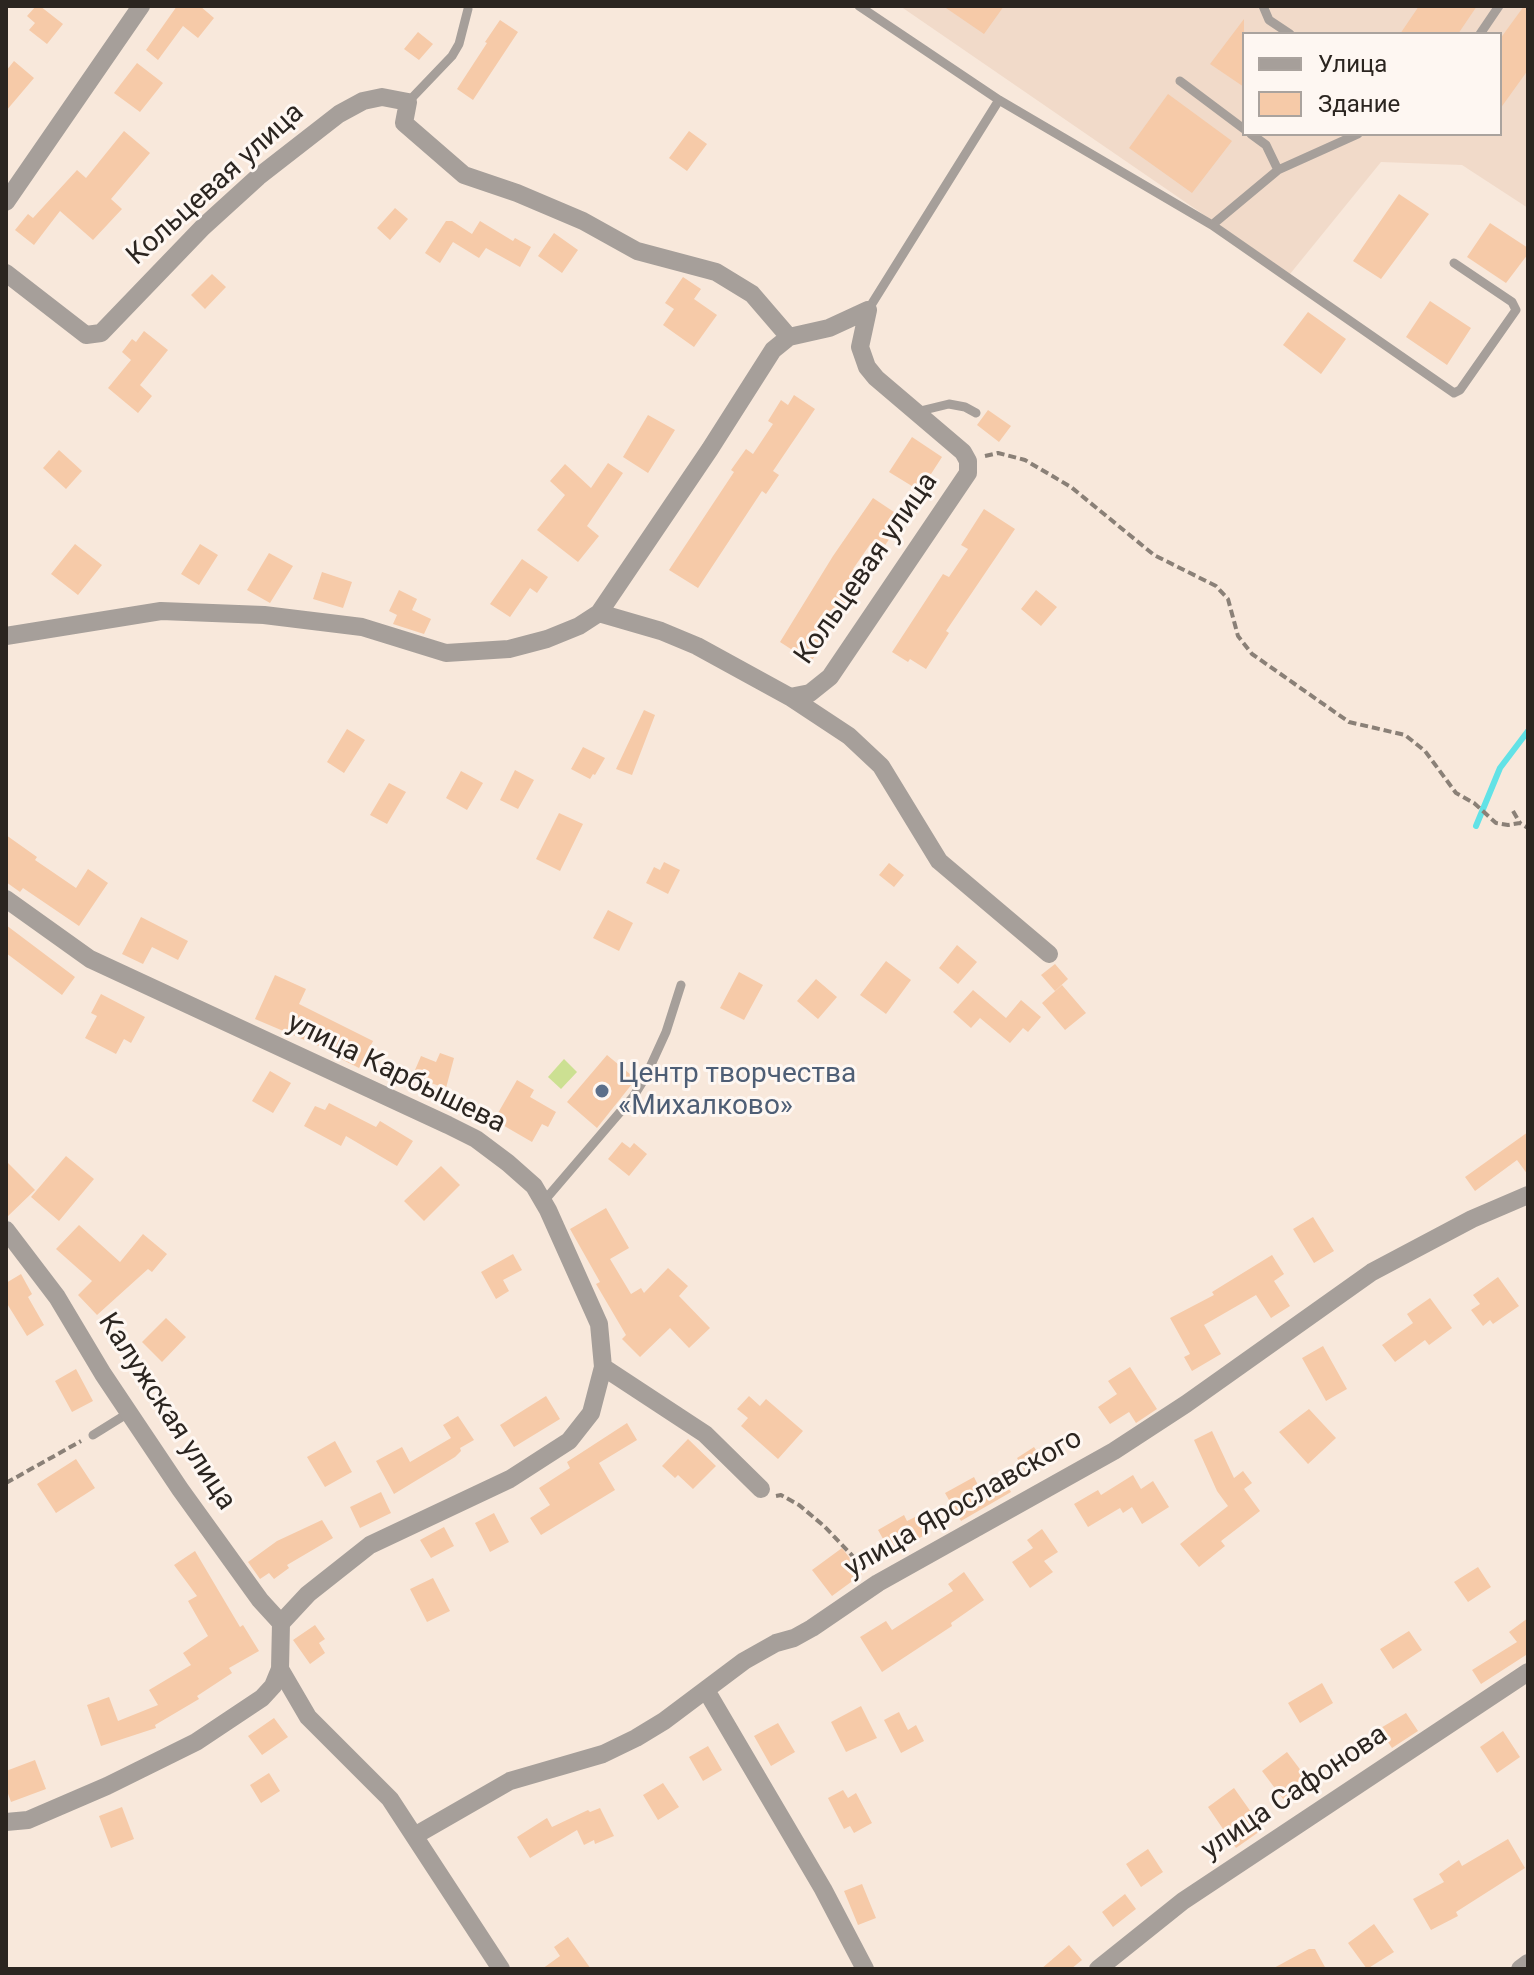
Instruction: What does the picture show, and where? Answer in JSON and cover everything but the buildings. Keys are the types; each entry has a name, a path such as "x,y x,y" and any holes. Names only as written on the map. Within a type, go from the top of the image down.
{"street":[{"path":"6,202 141,6"},
{"name":"Кольцевая улица","path":"6,273 86,335 96,335 203,227 315,131 363,101 382,97 408,102"},
{"path":"408,102 404,123 464,175 583,221 637,251 716,272 752,294 789,337"},
{"path":"6,636 161,611 191,612 264,615 362,627 446,653 509,649 579,626 599,613 710,449 769,355 789,337 829,328 868,310"},
{"name":"Кольцевая улица","path":"790,697 815,691 830,677 967,476 968,461 959,448 876,378 863,360 860,340 868,310"},
{"name":"Кольцевая улица","path":"599,613 661,631 697,646 790,697 868,751 881,766 939,861 1049,954"},
{"name":"улица Карбышева","path":"6,899 90,959 476,1139 524,1175 544,1201 599,1324 603,1367 591,1413 569,1441 510,1479 370,1545 320,1583 281,1623"},
{"name":"улица Ярославского","path":"416,1835 510,1781 603,1754 636,1738 744,1661 812,1628 878,1583 1114,1451 1186,1404 1372,1272 1472,1219 1528,1195"},
{"name":"Калужская улица","path":"6,1230 57,1297 103,1374 234,1566 281,1623"},
{"path":"603,1367 705,1434 761,1489"},
{"path":"6,1822 28,1820 107,1786 196,1742 262,1698 273,1686 280,1669 281,1623"},
{"path":"280,1669 308,1717 390,1799 501,1969"},
{"name":"улица Сафонова","path":"1098,1969 1183,1901 1528,1672"},
{"path":"706,1690 823,1889 865,1969"},
{"path":"1520,1969 1528,1963"}],"lane":[{"path":"859,6 999,100 1212,225 1455,393 1516,310 1512,302 1454,263"},
{"path":"1263,6 1269,20 1287,32"},
{"path":"1481,32 1499,6"},
{"path":"408,102 456,50 468,9"},
{"path":"1180,81 1242,128"},
{"path":"868,310 999,100"},
{"path":"1254,136 1266,145 1278,170"},
{"path":"1212,225 1278,170 1354,136"},
{"path":"916,412 949,404 976,413"},
{"path":"544,1201 633,1097 666,1032 681,985"},
{"path":"93,1435 130,1412"}],"path":[{"path":"968,461 998,453 1025,460 1071,487 1154,555 1216,586 1228,599 1238,636 1252,654 1349,722 1405,735 1425,751 1456,793 1474,803 1496,823 1520,823"},
{"path":"1513,811 1520,823 1528,828"},
{"path":"6,1483 93,1435"},
{"path":"781,1495 824,1526 878,1583"}],"shaded area":[{"path":"900,6 1528,6 1528,208 1462,165 1381,162 1290,274"}],"green space":[{"path":"564,1059 577,1072 561,1089 548,1077"}],"waterway":[{"path":"1476,826 1500,768 1528,731"}],"place":[{"name":"Центр творчества «Михалково»","path":"602,1091"}]}
